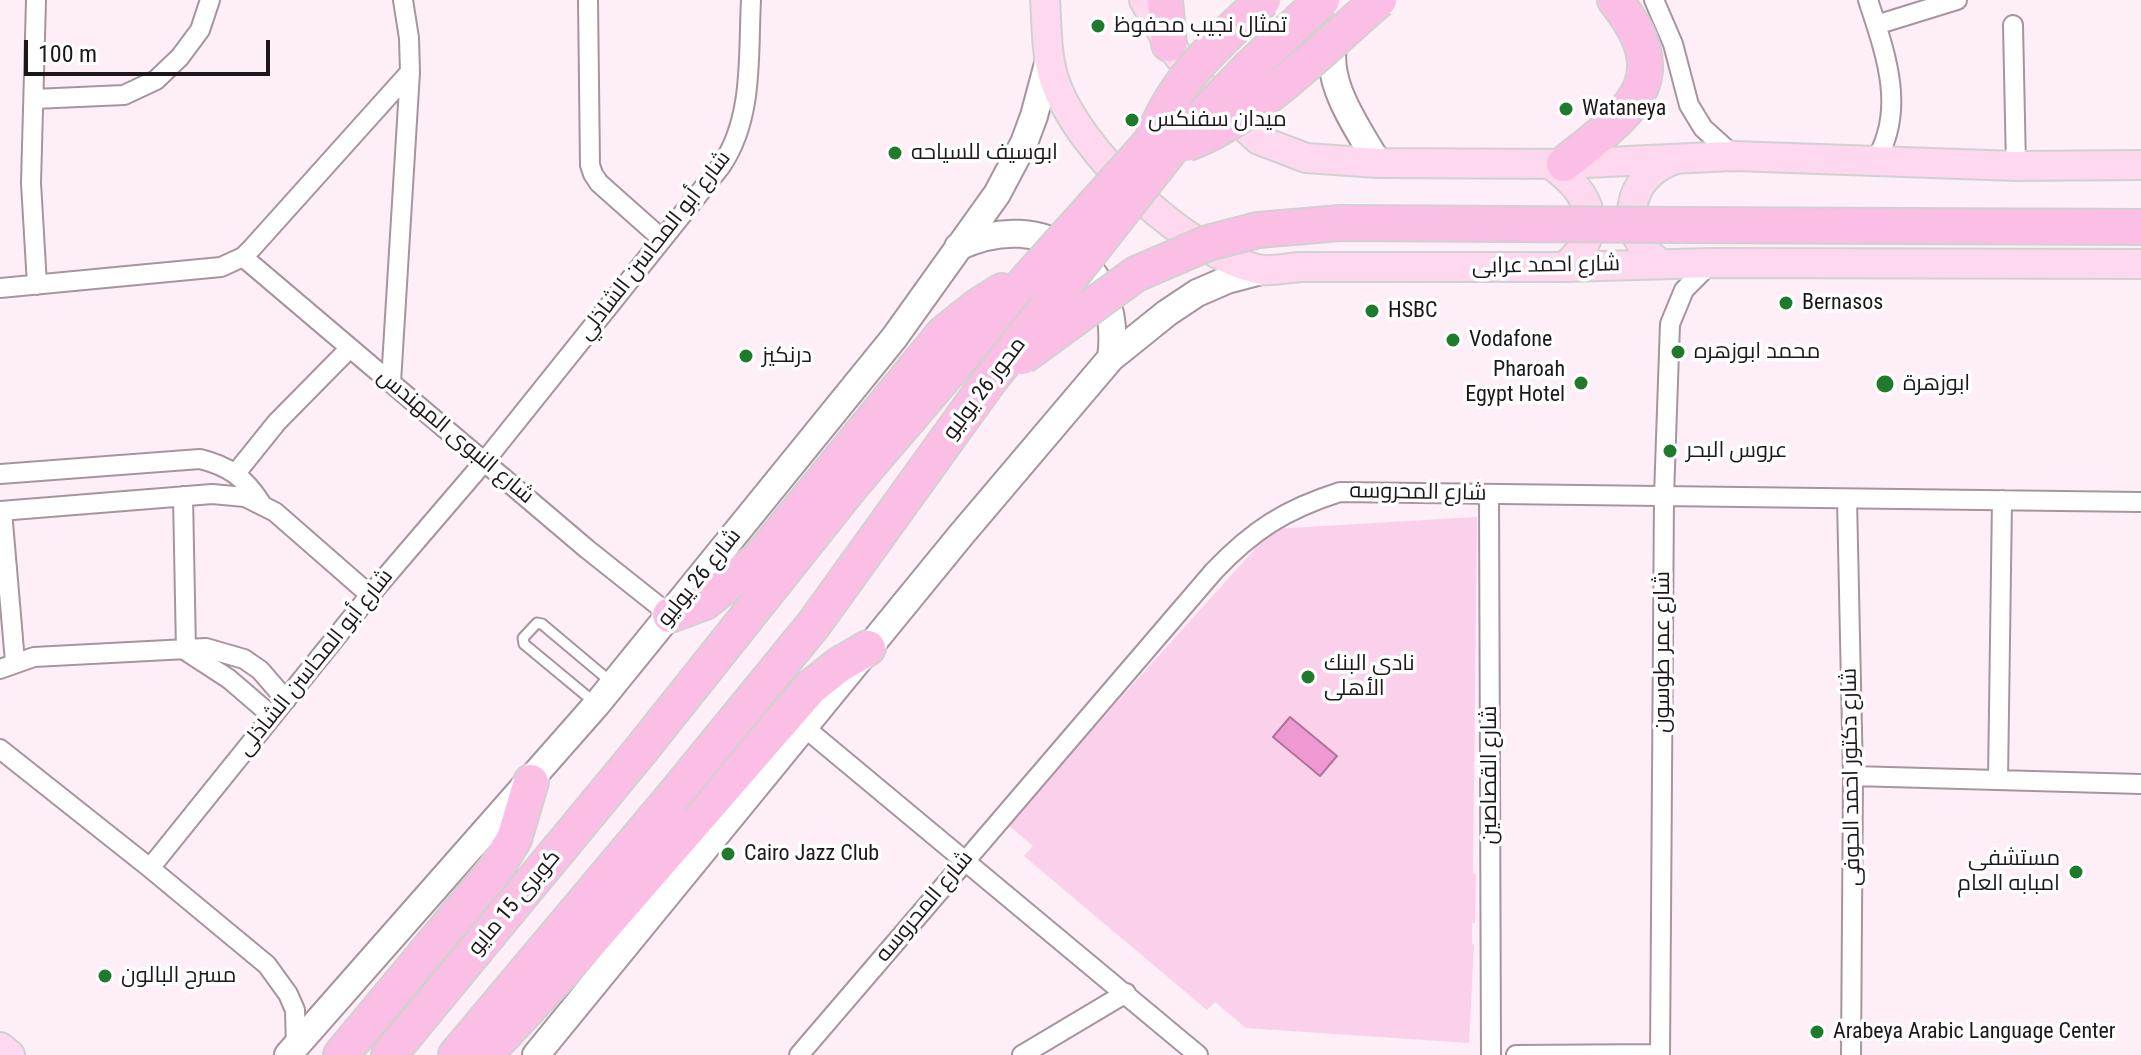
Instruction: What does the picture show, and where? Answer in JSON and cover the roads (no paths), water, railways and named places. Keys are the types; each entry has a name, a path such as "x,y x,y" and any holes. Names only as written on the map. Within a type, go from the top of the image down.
{"highway":[{"path":"1165,0 1169,44"},
{"path":"1263,0 1183,81 1164,111 1161,144 1206,136 1253,107 1379,0"},
{"name":"محور 26 يوليو","path":"641,750 852,485 1028,279 1161,144 1292,0"},
{"path":"1557,164 1622,117 1631,107 1642,84 1645,71 1643,46 1632,23 1615,0"},
{"name":"محور 26 يوليو","path":"456,1055 814,624 1161,144 1248,69 1343,6"},
{"path":"989,381 1136,274 1208,243 1258,230 1341,223 2141,227"},
{"path":"670,615 705,602 740,576 777,538 943,334 978,306 1028,279"},
{"path":"485,1055 580,953 810,688 839,665 868,648"},
{"name":"كوبرى 15 مايو","path":"389,1055 641,750"},
{"path":"341,1055 495,870 517,832 531,782"}],"main road":[{"name":"شارع احمد عرابى","path":"1045,0 1049,60 1054,81 1082,129 1117,174 1159,214 1206,247 1232,261 1265,270 1300,267 1564,267 1711,263 2141,264"},
{"path":"1144,0 1169,44 1209,95 1259,140 1306,158 1378,163 1557,164 1734,156 2016,166 2141,165"},
{"path":"1292,0 1316,17 1336,19 1343,6"},
{"path":"1343,6 1332,50 1334,75 1350,115 1378,163"},
{"name":"شارع 26 يوليو","path":"292,1051 531,782 894,338 997,194 1011,169 1034,116 1049,60"},
{"path":"1661,264 1644,250 1638,240 1632,206 1647,176 1665,162 1676,158"},
{"path":"1557,164 1582,193 1589,213 1584,244 1564,267"},
{"path":"958,247 986,236 1016,232 1055,241 1072,252 1099,281 1107,299 1112,318 1111,358"},
{"path":"536,1055 868,648 1111,358 1189,298 1227,280 1265,270"},
{"path":"0,1047 10,1055"}],"street":[{"path":"36,0 31,183 37,285"},
{"path":"34,99 124,95 156,80 180,57 200,30 210,0"},
{"path":"588,0 590,165 599,183 662,239"},
{"name":"شارع أبو المحاسن الشاذلي","path":"484,462 721,166 740,130 745,103 751,0"},
{"path":"1654,0 1673,44 1689,105 1703,128 1734,156"},
{"path":"1868,0 1889,73 1892,102 1889,131 1875,161"},
{"path":"1876,25 1957,0"},
{"path":"391,382 410,72 404,1"},
{"path":"2013,25 2016,166"},
{"path":"0,288 221,267 243,257 410,72"},
{"name":"شارع النبوى المهندس","path":"243,257 587,549 670,615"},
{"name":"شارع عمر طوسون","path":"1660,1054 1664,496 1670,324 1684,290 1711,263"},
{"path":"236,473 277,422 350,348"},
{"path":"0,474 200,459 236,473 251,486 261,503"},
{"name":"شارع أبو المحاسن الشاذلى","path":"150,868 370,595 484,462"},
{"name":"شارع المحروسه","path":"799,1055 1214,571 1240,544 1271,521 1304,504 1340,492 2141,502"},
{"path":"286,700 260,670 244,659 206,648 34,657 8,666 1,511 229,494 261,503 275,512 370,595"},
{"name":"شارع القصاصين","path":"1489,494 1491,1055"},
{"path":"183,496 186,651"},
{"name":"شارع دكتور احمد الحوفى","path":"1847,499 1853,776 1851,1055"},
{"path":"1998,780 2002,500"},
{"path":"186,651 229,679 272,716"},
{"path":"804,727 1198,1055"},
{"path":"0,749 267,965 279,979 295,1010 292,1051"},
{"path":"1853,776 2141,784"},
{"path":"1022,1055 1126,993"},
{"path":"1516,1055 1660,1054"}],"lane":[{"path":"537,623 542,624 605,694 524,644 523,638 537,623"}],"place":[{"name":"تمثال نجيب محفوظ","path":"1098,26"},
{"name":"Wataneya","path":"1566,109"},
{"name":"ميدان سفنكس","path":"1132,120"},
{"name":"ابوسيف للسياحه","path":"895,153"},
{"name":"Bernasos","path":"1786,303"},
{"name":"HSBC","path":"1372,311"},
{"name":"Vodafone","path":"1453,340"},
{"name":"محمد ابوزهره","path":"1678,352"},
{"name":"درنكيز","path":"746,356"},
{"name":"Pharoah Egypt Hotel","path":"1581,383"},
{"name":"ابوزهرة","path":"1885,384"},
{"name":"عروس البحر","path":"1670,451"},
{"name":"نادى البنك الأهلى","path":"1308,677"},
{"name":"Cairo Jazz Club","path":"728,854"},
{"name":"مستشفى امبابه العام","path":"2076,872"},
{"name":"مسرح البالون","path":"105,976"},
{"name":"Arabeya Arabic Language Center","path":"1817,1032"}]}
